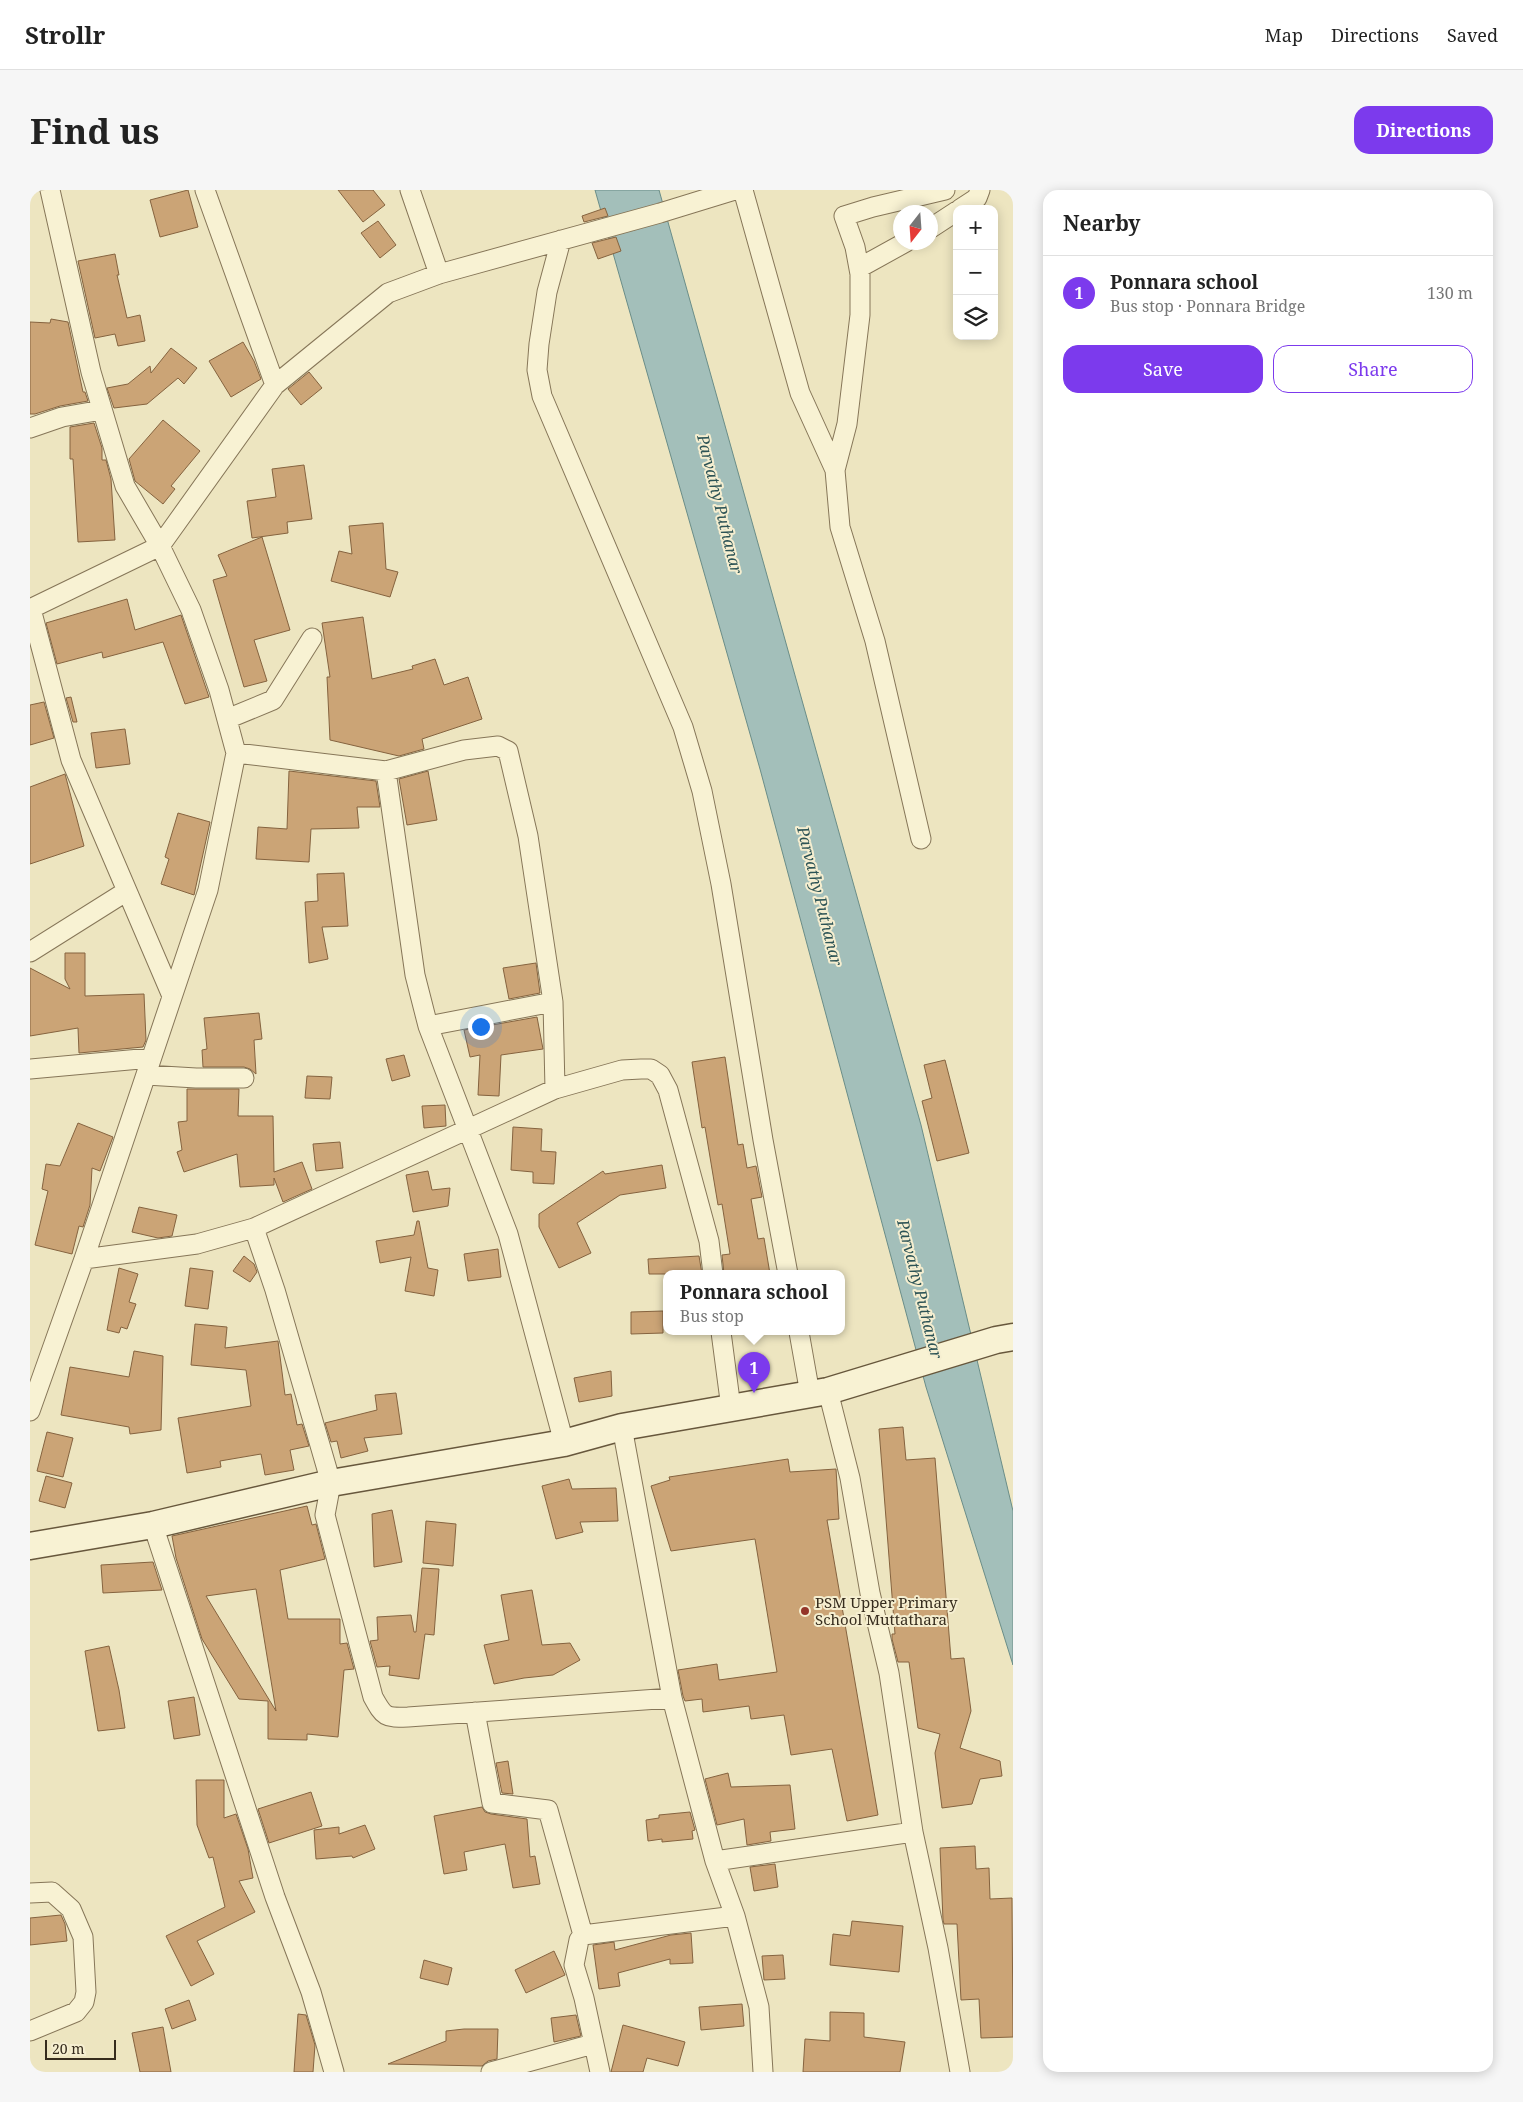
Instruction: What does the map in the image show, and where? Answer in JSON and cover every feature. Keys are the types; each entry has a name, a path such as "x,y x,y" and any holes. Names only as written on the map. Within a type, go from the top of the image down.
{"main road":[{"path":"30,1546 153,1525 331,1483 564,1443 622,1427 819,1392 1005,1338"}],"street":[{"path":"30,1411 84,1259 208,890 236,753 219,690 191,610 160,546 125,486 89,362 50,190"},
{"path":"205,190 275,385"},
{"path":"410,190 439,274"},
{"path":"743,190 800,393 835,470 840,527 875,641 922,839"},
{"path":"835,470 847,424 860,315 859,268 855,247 844,216 945,190"},
{"path":"966,205 977,198 980,190"},
{"path":"172,996 71,760 31,609 160,546 275,385 388,294 439,274 660,213 727,191"},
{"path":"938,223 953,214"},
{"path":"560,240 547,292 536,370 542,396 683,727 702,791 721,884 758,1111 787,1270"},
{"path":"859,268 893,249"},
{"path":"30,428 62,417 102,410"},
{"path":"227,719 273,700 312,638"},
{"path":"236,753 386,771 464,750 498,746 508,752 528,836 553,1002 555,1089"},
{"path":"386,771 415,975 428,1026 508,1234 564,1443"},
{"path":"30,952 127,891"},
{"path":"428,1026 553,1002"},
{"path":"30,1069 148,1066 196,1078 244,1078"},
{"path":"84,1259 197,1244 254,1228 555,1089 622,1070 651,1069 660,1075 668,1090 706,1232 712,1270"},
{"path":"254,1228 275,1290 331,1483 325,1515 373,1697 383,1714 391,1718 672,1698"},
{"path":"721,1335 731,1408"},
{"path":"800,1335 850,1478 870,1593 888,1673 912,1832 938,1948 960,2072"},
{"path":"622,1427 672,1698 715,1861 735,1916 759,2007 763,2072"},
{"path":"153,1525 253,1833 311,1992 334,2072"},
{"path":"475,1712 492,1803 548,1810 583,1935"},
{"path":"715,1861 912,1832"},
{"path":"30,1893 52,1892 71,1910 83,1937 86,1992 84,2002 76,2012 30,2031"},
{"path":"600,2072 584,1998 574,1965 579,1940 583,1935 735,1916"},
{"path":"490,2072 594,2044"}],"water":[{"name":"Parvathy Puthanar","path":"595,190 659,190 921,1125 1013,1511 1013,1665 926,1387 760,769"}],"building":[{"path":"188,190 198,227 160,237 150,200"},
{"path":"338,190 373,190 385,205 363,222"},
{"path":"605,208 608,216 584,222 582,216"},
{"path":"378,221 396,245 380,258 361,233"},
{"path":"616,237 621,251 598,259 592,243"},
{"path":"115,254 119,275 117,275 127,318 140,315 145,341 118,346 115,334 95,338 78,261"},
{"path":"51,319 68,322 83,392 85,392 88,401 30,414 30,322 50,323"},
{"path":"243,342 254,361 261,379 231,397 209,361"},
{"path":"171,348 197,368 184,384 178,378 147,404 114,408 107,388 128,384 150,366 151,373"},
{"path":"309,372 322,388 301,405 288,389"},
{"path":"163,420 200,451 171,486 175,489 163,504 135,481 129,459"},
{"path":"94,423 102,448 102,460 106,460 111,479 115,540 78,542 73,459 70,459 70,427"},
{"path":"304,465 312,519 287,522 288,533 252,538 247,501 276,497 272,469"},
{"path":"383,523 386,569 398,572 390,597 331,581 339,551 352,554 349,526"},
{"path":"262,537 290,630 254,640 267,681 244,687 213,580 227,576 218,555"},
{"path":"127,599 135,630 181,615 209,697 185,704 163,642 103,658 102,652 57,664 46,623"},
{"path":"363,617 372,679 413,669 412,666 435,659 444,685 468,677 482,719 422,739 424,749 399,756 330,740 327,677 330,677 322,623"},
{"path":"71,697 77,722 73,722 66,698"},
{"path":"44,702 54,738 30,745 30,705"},
{"path":"125,729 130,764 96,768 91,733"},
{"path":"289,771 376,781 380,807 357,807 359,828 311,829 309,862 256,859 258,827 287,829"},
{"path":"428,771 437,820 407,825 399,779"},
{"path":"65,774 84,846 30,864 30,787"},
{"path":"178,813 210,822 194,895 161,884 169,859 165,857"},
{"path":"344,873 348,926 322,927 328,959 309,963 305,902 318,901 317,874"},
{"path":"65,953 85,953 85,996 144,994 146,1040 143,1047 79,1053 78,1028 30,1036 30,968 70,989 65,979"},
{"path":"536,963 540,993 509,999 503,968"},
{"path":"259,1013 262,1039 254,1040 256,1074 244,1067 203,1067 202,1050 207,1049 204,1018"},
{"path":"537,1017 543,1049 501,1055 499,1096 478,1095 480,1055 470,1057 464,1030"},
{"path":"404,1055 410,1076 392,1081 386,1059"},
{"path":"725,1057 738,1145 743,1144 747,1168 756,1166 762,1197 751,1199 758,1239 764,1238 769,1270 724,1270 722,1255 730,1254 722,1204 718,1205 705,1127 702,1128 692,1062"},
{"path":"945,1060 969,1153 937,1161 922,1101 932,1098 924,1065"},
{"path":"307,1076 332,1077 330,1099 305,1098"},
{"path":"187,1089 239,1089 238,1116 273,1116 274,1172 302,1162 312,1189 283,1202 274,1178 274,1185 240,1187 237,1154 184,1172 177,1152 182,1150 178,1122 187,1121"},
{"path":"445,1105 446,1126 424,1128 422,1106"},
{"path":"78,1123 113,1137 100,1171 92,1168 90,1205 83,1227 79,1226 72,1254 35,1245 48,1191 42,1189 46,1164 60,1166"},
{"path":"513,1127 542,1129 541,1151 556,1152 554,1184 533,1183 533,1172 511,1170"},
{"path":"340,1142 343,1168 316,1171 313,1144"},
{"path":"662,1165 666,1188 620,1195 577,1223 591,1253 559,1268 539,1227 539,1214 603,1171 605,1174"},
{"path":"428,1171 432,1190 450,1188 448,1206 413,1212 406,1175"},
{"path":"139,1207 177,1215 172,1236 158,1238 132,1232"},
{"path":"417,1221 419,1221 428,1268 438,1270 434,1296 405,1291 411,1257 380,1263 376,1241 414,1235"},
{"path":"498,1249 501,1277 468,1281 464,1254"},
{"path":"244,1256 254,1264 257,1272 250,1282 233,1271"},
{"path":"699,1256 701,1270 663,1270 663,1274 649,1274 648,1259"},
{"path":"119,1268 138,1274 129,1302 136,1304 127,1329 121,1327 119,1333 107,1330"},
{"path":"190,1268 213,1271 208,1309 185,1306"},
{"path":"663,1311 663,1333 631,1334 631,1312"},
{"path":"195,1324 227,1327 225,1348 278,1341 285,1395 291,1394 297,1425 302,1424 309,1446 290,1450 294,1470 265,1475 261,1454 220,1461 221,1467 187,1473 178,1418 251,1406 246,1370 191,1365"},
{"path":"134,1351 163,1356 161,1430 130,1434 129,1427 61,1415 70,1367 129,1377"},
{"path":"611,1371 612,1396 579,1402 574,1378"},
{"path":"396,1393 402,1434 364,1438 368,1451 341,1458 337,1441 331,1442 325,1423 377,1410 375,1395"},
{"path":"903,1427 906,1460 935,1458 951,1659 964,1658 971,1711 960,1748 1000,1761 1002,1776 980,1779 972,1804 942,1808 935,1753 940,1734 918,1728 909,1662 898,1662 892,1639 892,1634 895,1634 879,1429"},
{"path":"47,1432 73,1438 63,1477 37,1471"},
{"name":"PSM Upper Primary School Muttathara","path":"788,1459 790,1472 836,1469 839,1519 827,1520 878,1815 847,1821 832,1749 791,1755 784,1715 751,1719 749,1706 703,1712 702,1699 685,1701 683,1696 678,1670 717,1664 719,1680 777,1672 755,1539 671,1551 651,1486 670,1480 669,1477"},
{"path":"46,1476 72,1483 65,1508 39,1501"},
{"path":"569,1479 572,1489 616,1488 618,1521 580,1522 583,1532 556,1539 542,1486"},
{"path":"307,1506 312,1525 316,1524 325,1559 280,1570 288,1619 340,1619 340,1644 347,1643 354,1669 344,1670 338,1737 307,1734 307,1740 268,1739 268,1701 239,1699 202,1639 176,1558 172,1536","holes":["256,1589 276,1711 206,1596"]},
{"path":"392,1510 402,1562 374,1567 372,1514"},
{"path":"426,1521 456,1524 453,1566 423,1563"},
{"path":"153,1562 162,1590 103,1593 101,1565"},
{"path":"422,1568 439,1569 434,1635 425,1634 419,1679 389,1675 390,1666 377,1667 370,1641 378,1640 377,1617 411,1615 414,1632 416,1632"},
{"path":"532,1590 542,1645 570,1643 580,1660 553,1675 494,1684 484,1645 509,1640 501,1595"},
{"path":"109,1646 125,1728 98,1731 85,1651"},
{"path":"194,1697 200,1735 174,1739 168,1701"},
{"path":"508,1761 513,1794 502,1793 496,1763"},
{"path":"728,1773 731,1787 790,1785 795,1829 770,1832 771,1841 747,1845 744,1819 717,1825 705,1779"},
{"path":"196,1780 224,1780 224,1818 236,1814 248,1849 253,1878 239,1881 255,1912 197,1941 214,1974 191,1986 166,1936 225,1907 213,1857 209,1858 197,1825"},
{"path":"311,1792 322,1826 269,1843 258,1809"},
{"path":"482,1807 485,1812 491,1814 527,1819 530,1857 535,1856 540,1884 513,1888 505,1844 464,1852 467,1870 444,1874 434,1816"},
{"path":"690,1812 695,1830 692,1831 693,1839 662,1842 662,1839 648,1841 646,1820 659,1818 659,1815"},
{"path":"365,1825 375,1849 353,1858 352,1856 316,1859 314,1830 339,1827 339,1834"},
{"path":"975,1846 976,1869 989,1868 990,1899 1012,1898 1013,2037 981,2038 979,1999 961,2000 957,1924 944,1924 943,1920 940,1848"},
{"path":"775,1864 778,1887 754,1891 750,1867"},
{"path":"61,1915 65,1924 67,1941 30,1945 30,1918"},
{"path":"852,1921 903,1926 899,1972 830,1965 833,1934 850,1936"},
{"path":"691,1933 693,1963 670,1964 670,1959 618,1973 620,1986 599,1989 593,1945 614,1942 615,1950 671,1935"},
{"path":"554,1951 565,1975 526,1993 515,1970"},
{"path":"783,1955 785,1979 764,1980 762,1956"},
{"path":"424,1960 452,1968 448,1985 420,1978"},
{"path":"189,2000 196,2020 172,2029 165,2009"},
{"path":"742,2004 744,2026 701,2030 699,2007"},
{"path":"830,2012 864,2013 864,2037 905,2042 900,2072 803,2072 805,2039 830,2041"},
{"path":"298,2014 306,2015 315,2045 313,2072 294,2072"},
{"path":"576,2015 581,2036 554,2042 551,2018"},
{"path":"623,2025 685,2042 678,2066 647,2058 643,2072 611,2072"},
{"path":"163,2027 171,2072 140,2072 132,2033"},
{"path":"498,2029 497,2059 488,2061 482,2066 388,2064 446,2041 446,2031"}],"place":[{"name":"Ponnara school","path":"754,1393"},
{"name":"PSM Upper Primary School Muttathara","path":"805,1611"}]}
